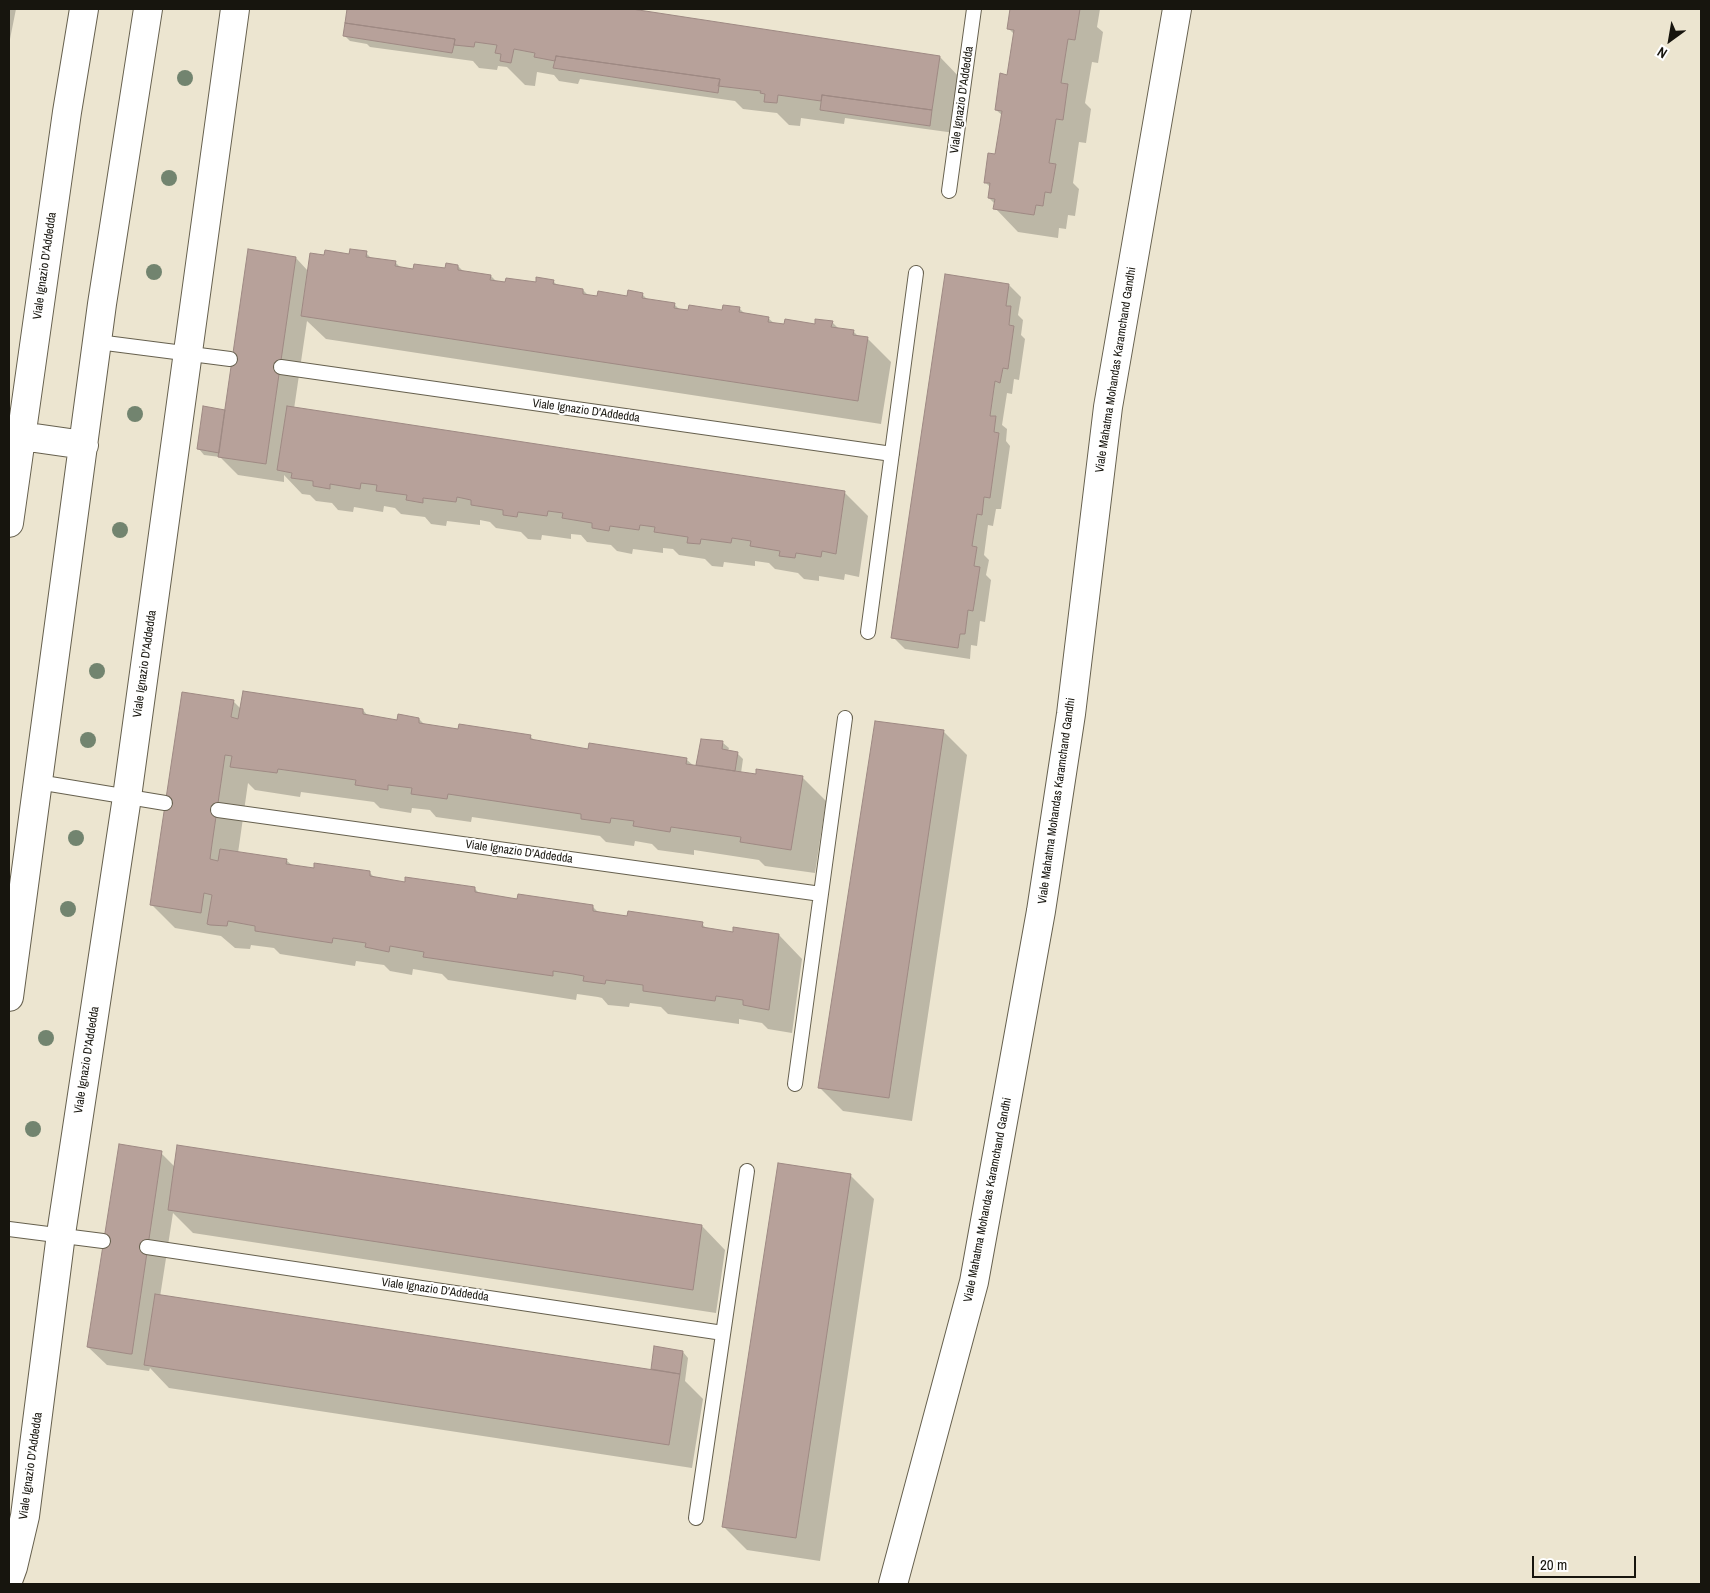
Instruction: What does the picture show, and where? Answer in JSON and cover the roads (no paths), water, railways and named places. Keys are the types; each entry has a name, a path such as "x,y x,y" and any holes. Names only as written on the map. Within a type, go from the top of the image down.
{"street":[{"name":"Viale Ignazio D'Addedda","path":"9,523 66,112 84,9"},
{"path":"9,997 98,342 148,9"},
{"name":"Viale Ignazio D'Addedda","path":"9,1578 25,1516 61,1234 127,797 235,9"},
{"name":"Viale Mahatma Mohandas Karamchand Gandhi","path":"893,1584 976,1272 1041,911 1071,714 1108,407 1177,9"},
{"path":"21,436 84,445"}],"lane":[{"name":"Viale Ignazio D'Addedda","path":"949,191 974,9"},
{"path":"868,632 916,273"},
{"path":"98,342 230,359"},
{"name":"Viale Ignazio D'Addedda","path":"281,367 892,454"},
{"path":"795,1084 845,718"},
{"path":"38,782 165,803"},
{"name":"Viale Ignazio D'Addedda","path":"218,810 821,894"},
{"path":"696,1518 747,1172"},
{"path":"9,1229 61,1234 103,1241"},
{"name":"Viale Ignazio D'Addedda","path":"147,1247 723,1332"}]}
